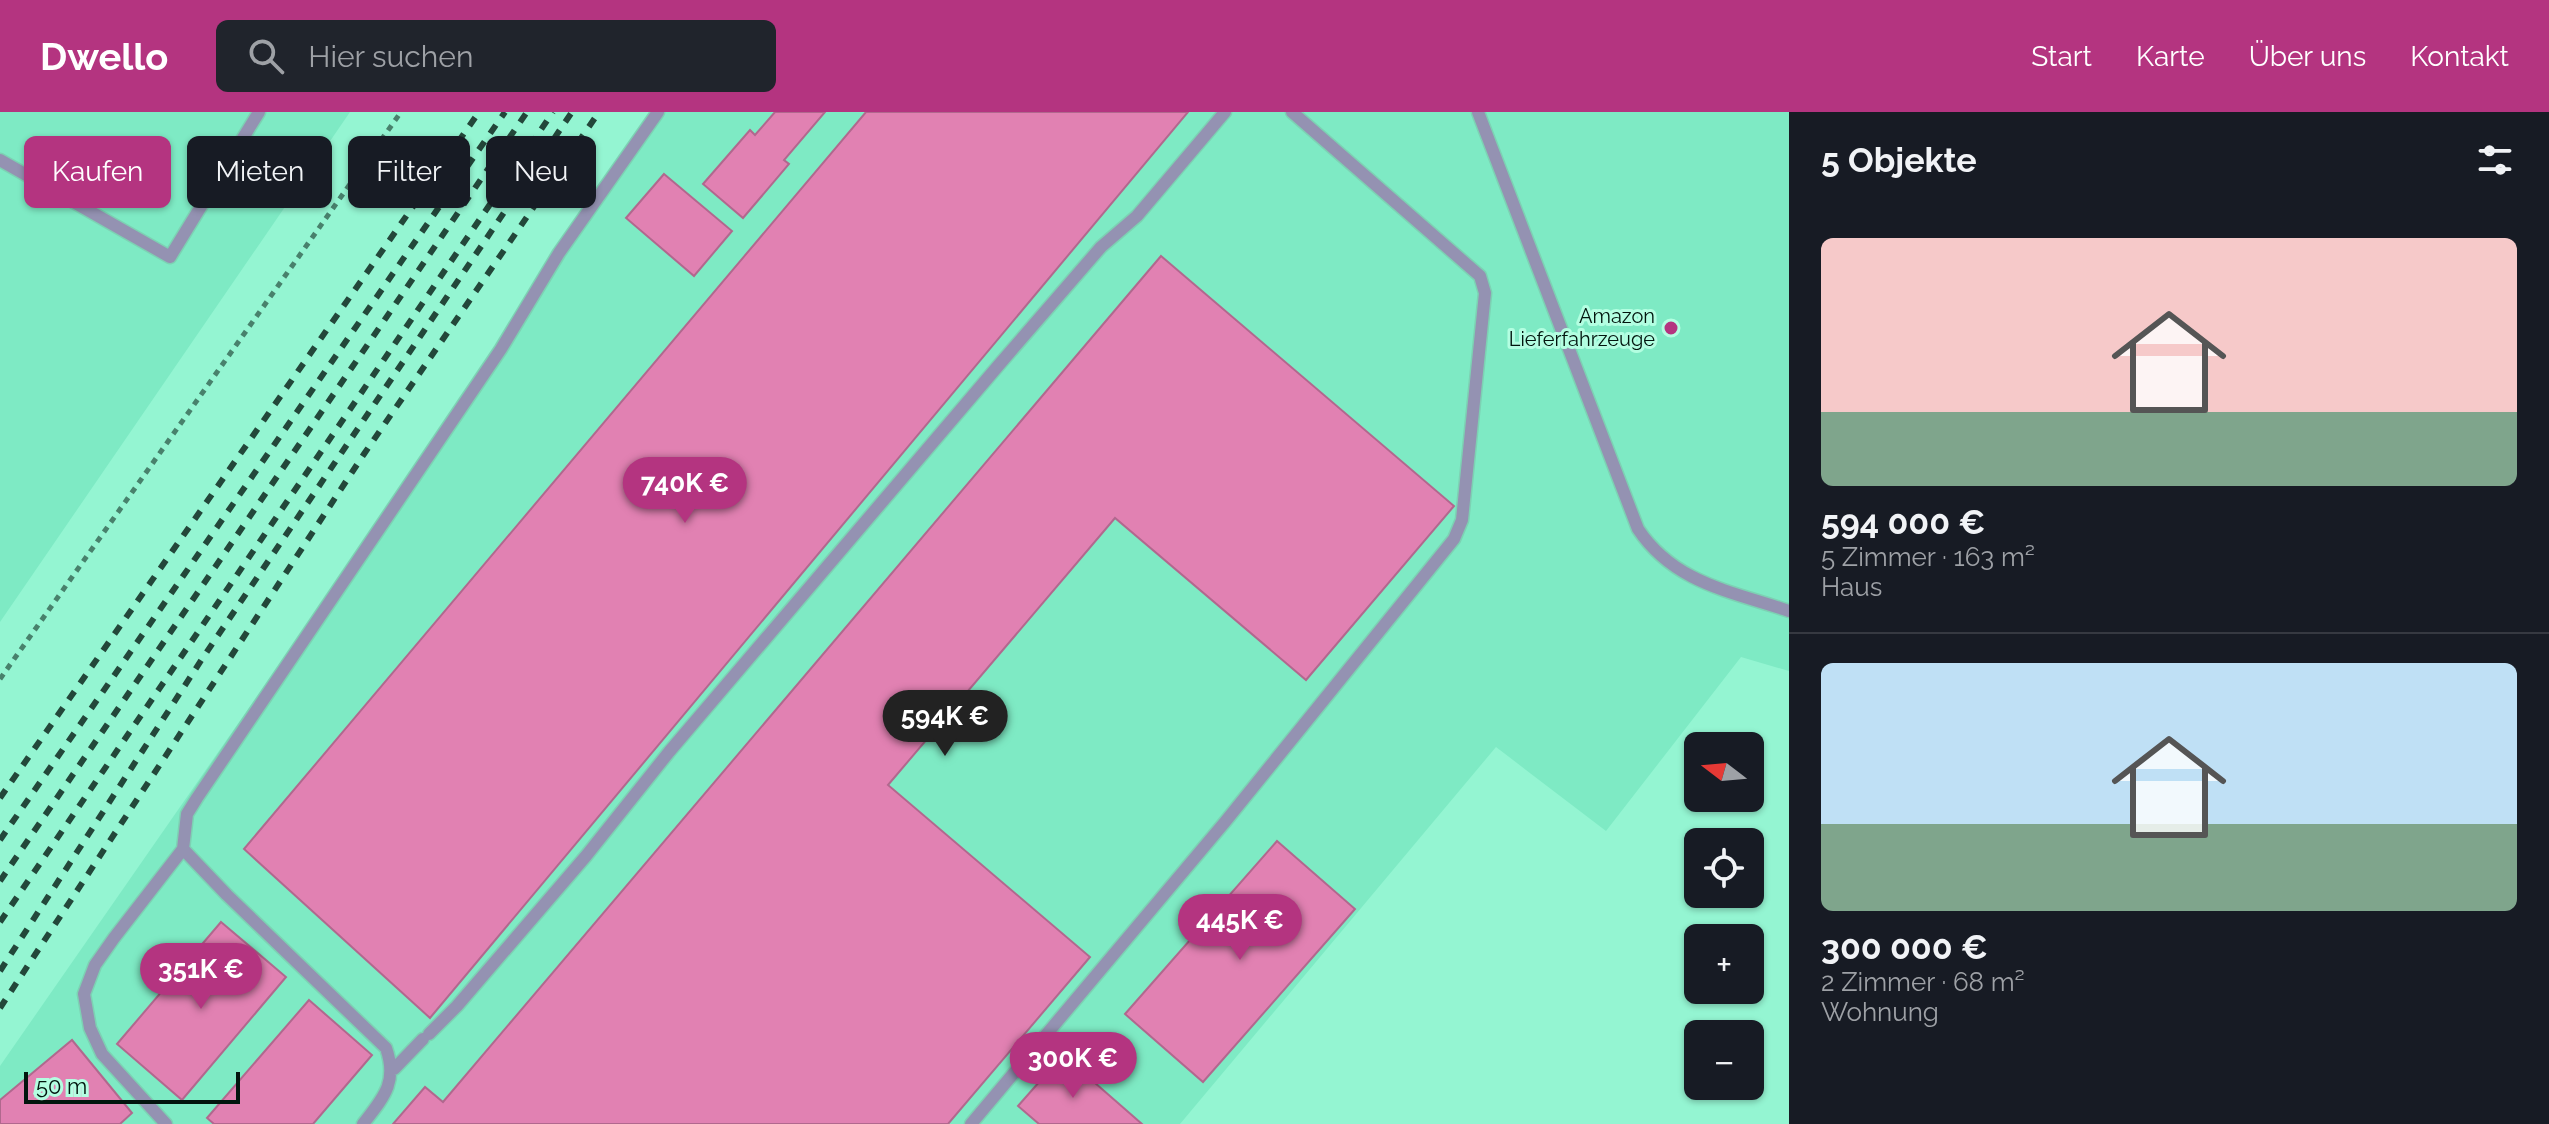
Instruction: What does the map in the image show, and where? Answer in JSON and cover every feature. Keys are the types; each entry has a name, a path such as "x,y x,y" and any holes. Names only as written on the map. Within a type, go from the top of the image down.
{"lane":[{"path":"0,160 170,257 259,112"},
{"path":"166,1124 102,1054 90,1028 84,994 95,965 183,849 187,814 197,798 501,349 559,253 658,112"},
{"path":"363,1124 388,1087 394,1069 457,1006 998,366 1101,247 1137,216 1225,112"},
{"path":"971,1124 1225,822 1454,539 1462,520 1485,293 1480,276 1292,112"},
{"path":"1478,112 1638,529 1652,551 1681,573 1789,611"},
{"path":"183,849 386,1048 394,1069"}],"path":[{"path":"0,679 401,112"}],"shaded area":[{"path":"0,112 350,112 332,138 187,136 187,208 284,208 0,622"},
{"path":"663,112 1789,112 1789,671 1741,657 1606,831 1496,747 1180,1124 0,1124 0,1066"}],"building":[{"path":"775,112 825,112 784,160 789,164 743,218 703,184 750,130 755,135"},
{"path":"866,112 1188,112 430,1018 244,849"},
{"path":"664,174 732,231 694,276 626,218"},
{"path":"1161,256 1454,506 1306,680 1115,518 888,785 1090,957 948,1124 393,1124 425,1087 443,1102"},
{"path":"1277,841 1355,909 1203,1082 1125,1014"},
{"path":"221,922 286,977 182,1100 117,1044"},
{"path":"309,1000 372,1055 313,1124 214,1124 207,1118"},
{"path":"72,1040 132,1113 120,1124 0,1124 0,1100"},
{"path":"1063,1055 1142,1124 1039,1124 1018,1106"}],"railway":[{"path":"0,798 479,112"},
{"path":"0,840 505,112"},
{"path":"0,881 527,112"},
{"path":"0,922 553,112"},
{"path":"0,971 202,659 572,112"},
{"path":"0,1008 364,454 599,112"}],"place":[{"name":"Amazon Lieferfahrzeuge","path":"1671,328"}]}
